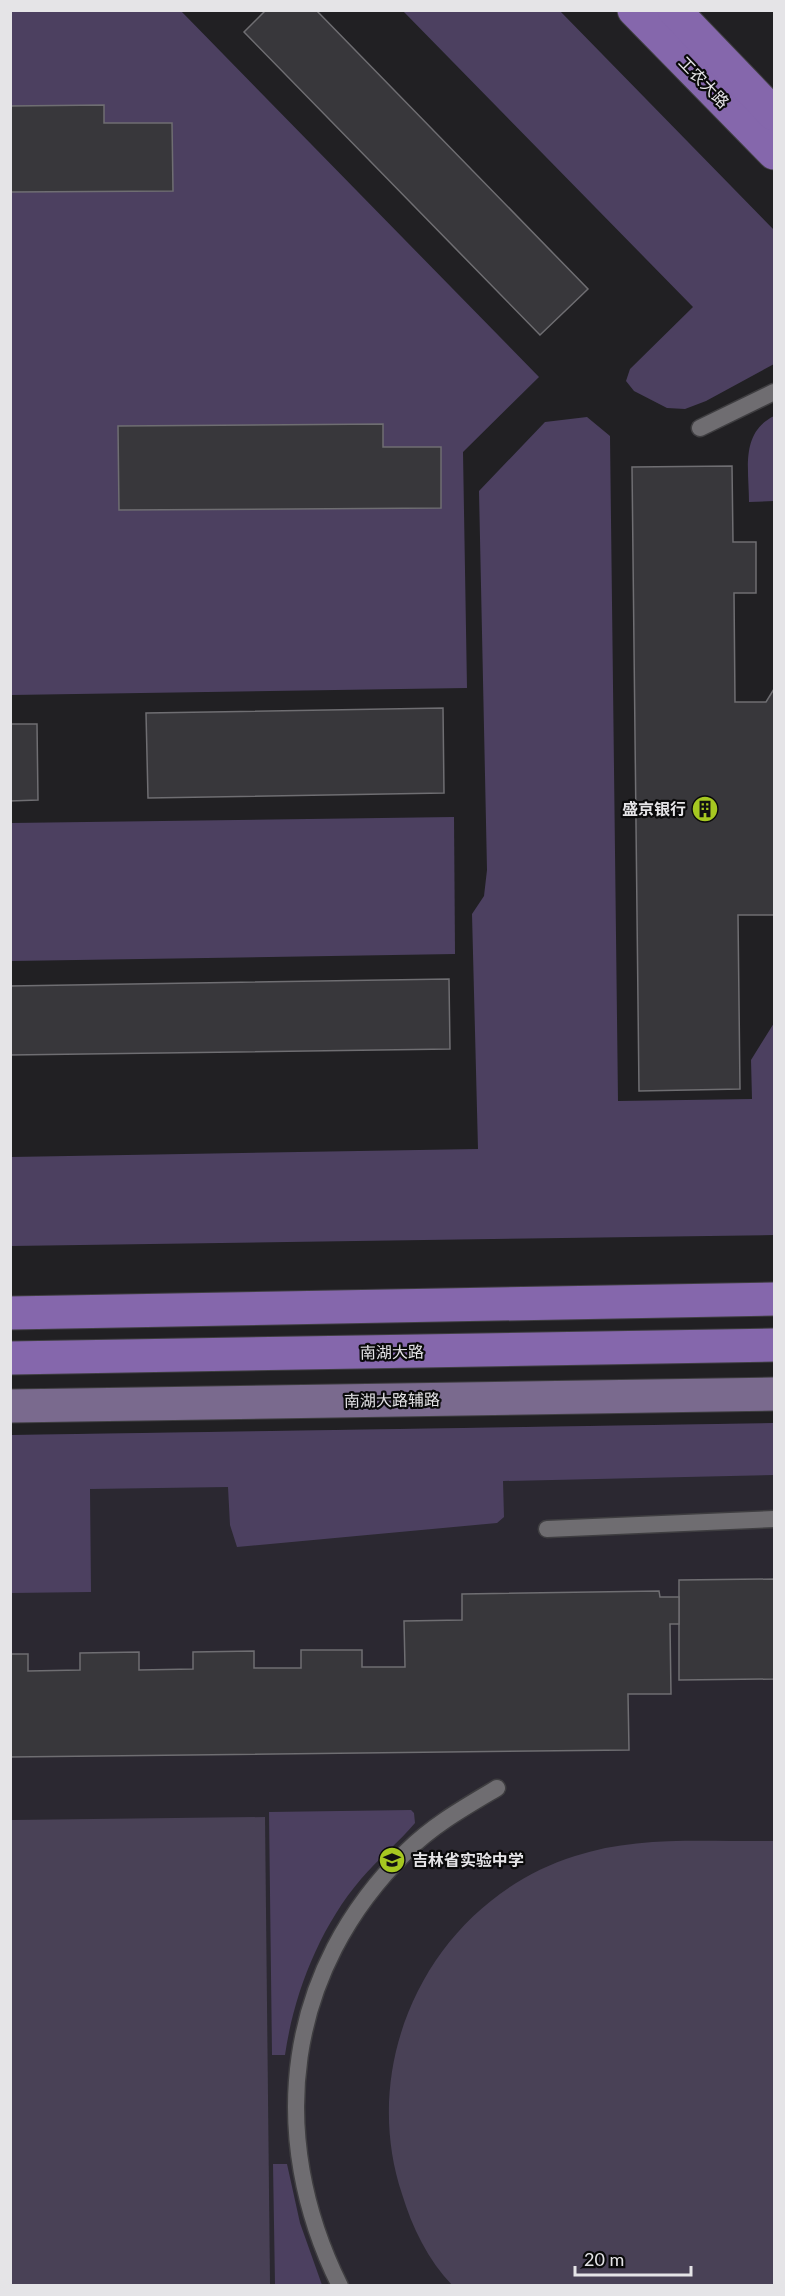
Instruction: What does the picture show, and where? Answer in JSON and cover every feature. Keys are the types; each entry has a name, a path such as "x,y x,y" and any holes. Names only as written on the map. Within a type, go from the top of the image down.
{"main road":[{"name":"工农大路","path":"634,10 774,153"},
{"name":"工农大路","path":"674,10 774,114"},
{"path":"10,1313 774,1299"},
{"name":"南湖大路","path":"10,1359 774,1345"}],"street":[{"name":"南湖大路辅路","path":"10,1406 774,1394"}],"lane":[{"path":"700,428 774,392"},
{"path":"547,1529 774,1519"},
{"path":"340,2286 321,2248 305,2197 296,2143 295,2089 303,2036 318,1984 342,1935 371,1890 408,1850 450,1815 496,1788"}],"shaded area":[{"path":"10,11 181,11 539,377 463,452 467,688 11,695"},
{"path":"403,11 560,11 774,230 774,364 706,401 685,409 667,408 634,391 626,381 630,369 693,307"},
{"path":"774,416 774,501 749,502 748,465 751,442 763,423"},
{"path":"587,417 610,436 618,1101 752,1099 751,1060 774,1023 774,1235 11,1246 11,1157 478,1149 472,914 484,896 487,870 479,491 545,422"},
{"path":"454,817 455,954 11,961 11,823"},
{"name":"吉林省实验中学","path":"774,1423 774,2285 11,2285 10,1435"},
{"path":"774,1423 774,1475 503,1481 504,1517 497,1523 237,1547 230,1525 228,1487 90,1489 91,1592 11,1593 11,1435"},
{"path":"411,1810 414,1813 415,1823 361,1879 346,1898 321,1939 302,1985 285,2055 272,2055 269,1812"},
{"path":"265,1817 270,2285 11,2285 11,1820"},
{"path":"774,1841 774,2285 452,2285 428,2254 411,2219 402,2194 390,2141 390,2089 400,2038 419,1989 447,1946 482,1908 525,1877 575,1856 599,1849 649,1842"},
{"path":"273,2164 287,2164 300,2223 322,2285 275,2285"}],"building":[{"path":"266,10 316,10 588,289 540,335 244,32"},
{"path":"104,105 104,123 172,123 173,191 10,192 10,106"},
{"path":"383,424 383,447 441,447 441,508 119,510 118,426"},
{"name":"盛京银行","path":"732,466 733,542 756,542 756,593 734,593 735,702 766,702 774,689 774,915 738,915 740,1089 639,1091 632,467"},
{"path":"443,708 444,793 148,798 146,713"},
{"path":"10,724 37,724 38,800 10,801"},
{"path":"449,979 450,1049 10,1055 10,986"},
{"path":"774,1579 774,1679 679,1680 679,1580"},
{"path":"659,1591 660,1597 679,1597 679,1624 670,1624 671,1694 628,1694 629,1750 10,1757 10,1654 28,1654 28,1671 80,1670 80,1653 139,1652 139,1670 193,1669 193,1652 254,1651 254,1668 301,1668 301,1650 362,1650 362,1667 405,1667 404,1621 462,1620 462,1594"}],"place":[{"name":"盛京银行","path":"705,809"},
{"name":"吉林省实验中学","path":"392,1860"}]}
